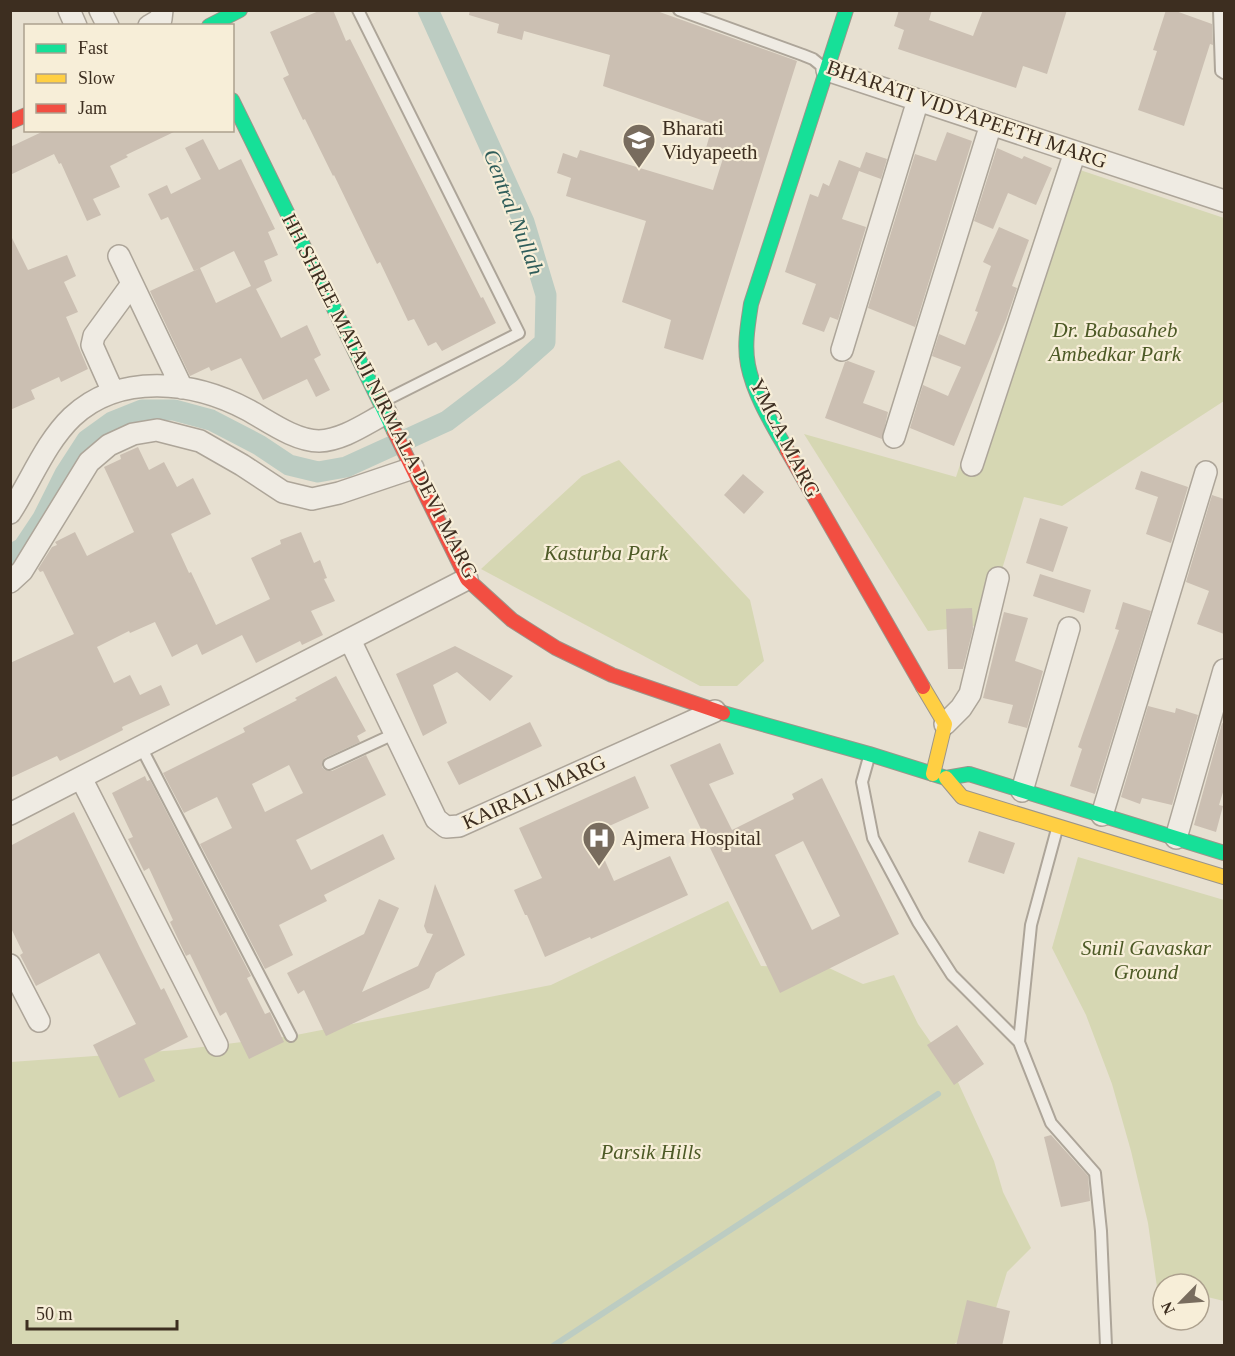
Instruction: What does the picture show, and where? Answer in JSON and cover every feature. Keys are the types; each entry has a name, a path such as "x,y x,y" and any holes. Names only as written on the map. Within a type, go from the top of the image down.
{"main road":[{"path":"213,24 240,10"},
{"name":"YMCA MARG","path":"846,10 751,304 747,334 748,364 759,394 782,441 945,724"},
{"name":"HH SHREE MATAJI NIRMALA DEVI MARG","path":"234,104 467,579 512,620 556,648 612,675 715,711 940,776 969,774 1224,853"},
{"path":"10,122 24,116"},
{"path":"940,776 945,724"},
{"name":"HH SHREE MATAJI NIRMALA DEVI MARG","path":"940,776 962,797 1224,877"}],"street":[{"path":"69,10 75,24"},
{"path":"100,10 107,24"},
{"path":"152,24 161,19 162,10"},
{"name":"BHARATI VIDYAPEETH MARG","path":"826,70 1224,201"},
{"path":"842,350 918,100"},
{"path":"894,436 991,124"},
{"path":"972,465 1075,152"},
{"path":"119,256 182,388"},
{"path":"113,392 92,345 94,336 132,284"},
{"path":"10,513 60,430 89,404 113,392 140,386 162,385 182,388 228,401 300,437 316,441 333,439 348,433 385,412"},
{"path":"10,582 22,571 89,462 109,446 133,434 157,430 200,441 283,492 312,499 339,493 410,464"},
{"path":"1102,815 1206,472"},
{"path":"945,724 961,708 970,694 998,578"},
{"path":"10,814 467,579"},
{"path":"1022,791 1069,628"},
{"name":"KAIRALI MARG","path":"350,640 436,819 446,827 459,826 715,711"},
{"path":"1176,838 1224,670"},
{"path":"81,778 217,1045"},
{"path":"10,965 39,1021"}],"lane":[{"path":"358,10 519,333 385,412"},
{"name":"BHARATI VIDYAPEETH MARG","path":"678,10 803,54 826,70"},
{"path":"1219,10 1221,71 1224,73"},
{"path":"328,764 394,734"},
{"path":"141,747 291,1036"},
{"path":"869,754 862,782 873,838 918,922 952,975 1019,1042 1051,1123 1095,1173 1101,1231 1106,1346"},
{"path":"1019,1042 1031,925 1058,826"}],"green space":[{"name":"Dr. Babasaheb Ambedkar Park","path":"1059,163 1224,218 1224,401 1062,506 1024,497 985,625 928,631 804,434 956,477"},
{"name":"Kasturba Park","path":"619,460 750,600 764,661 737,686 700,686 481,569 582,476"},
{"name":"Sunil Gavaskar Ground","path":"1078,857 1224,900 1224,1301 1211,1298 1211,1272 1155,1272 1148,1223 1112,1084 1086,1015 1052,948"},
{"name":"Parsik Hills","path":"728,901 761,966 829,968 863,984 894,975 918,1024 957,1080 994,1161 1003,1192 1031,1248 1007,1272 993,1318 953,1345 11,1346 11,1062 178,1050 291,1036 551,985"}],"building":[{"path":"321,10 333,10 346,41 350,39 481,298 483,297 496,323 442,351 436,342 428,346 414,319 408,321 380,262 377,264 283,78 289,75 270,32"},
{"path":"470,10 654,10 797,61 703,360 664,348 671,320 622,302 646,221 566,196 571,178 557,173 563,153 577,158 580,150 713,190 725,152 706,148 713,124 603,86 610,55 524,31 522,40 497,33 499,24 469,15"},
{"path":"899,10 932,10 929,20 973,36 983,10 1067,10 1047,74 1023,66 1016,88 898,49 904,30 894,26"},
{"path":"1166,10 1173,10 1212,24 1213,45 1210,44 1184,126 1138,110 1157,51 1153,50"},
{"path":"42,132 174,132 126,155 128,157 110,166 120,187 93,199 101,215 87,221 61,163 59,164 54,154 10,175 10,147"},
{"path":"947,132 972,141 915,327 868,308 915,154 936,161"},
{"path":"203,139 219,170 241,159 275,229 268,232 278,255 264,261 272,281 256,289 281,338 307,325 321,355 314,359 330,390 316,397 307,379 263,400 241,358 211,371 209,367 190,376 150,291 194,271 168,217 161,220 148,194 167,185 171,194 201,179 185,148","holes":["234,251 251,286 216,303 200,268"]},
{"path":"997,148 1052,168 1036,205 1008,193 993,229 974,221"},
{"path":"866,152 887,159 881,179 859,171 842,219 866,227 838,320 830,317 824,332 802,324 816,284 785,272 810,194 818,197 823,183 829,186 839,160 860,168"},
{"path":"999,227 1029,240 1012,286 1017,288 1006,320 954,446 910,428 923,385 948,396 961,367 932,356 939,334 965,345 978,312 975,311 991,266 983,262"},
{"path":"10,234 28,270 67,255 76,276 64,282 78,312 66,317 88,369 61,382 59,377 31,390 35,399 10,410"},
{"path":"848,361 875,371 863,403 888,412 882,439 825,418 845,362"},
{"path":"138,447 149,470 164,462 177,487 193,478 211,514 171,534 216,625 270,599 251,558 281,544 280,540 301,532 314,563 320,560 327,578 324,579 335,601 311,611 323,635 302,645 300,641 256,663 242,635 202,655 197,644 172,657 155,622 130,633 129,631 97,647 114,683 130,675 140,695 161,685 170,705 122,727 123,730 60,761 57,756 10,778 10,663 74,634 43,571 40,572 38,569 52,547 57,545 55,542 75,532 87,556 134,532 104,467 121,459 120,455"},
{"path":"1141,471 1188,487 1171,543 1146,534 1158,497 1135,489"},
{"path":"743,474 764,492 744,514 724,495"},
{"path":"1212,495 1224,499 1224,634 1197,624 1209,591 1186,582"},
{"path":"1040,518 1068,527 1053,572 1026,563"},
{"path":"1040,574 1091,590 1084,613 1033,596"},
{"path":"1123,602 1151,611 1095,794 1070,786 1082,749 1078,747 1119,630 1115,629"},
{"path":"972,608 973,629 963,669 948,669 946,609"},
{"path":"1004,612 1028,618 1015,661 1043,671 1027,728 1008,723 1013,705 983,698"},
{"path":"455,646 513,676 490,701 457,672 433,685 447,723 423,736 396,674"},
{"path":"336,676 366,731 357,736 360,742 325,758 322,767 332,771 366,755 386,795 296,840 311,870 383,834 395,859 324,895 327,901 279,925 293,955 265,969 200,844 232,828 217,797 184,813 163,773 245,732 243,728 297,700 295,698","holes":["289,765 303,793 265,812 252,784"]},
{"path":"1148,706 1175,713 1176,708 1198,715 1172,805 1142,798 1140,804 1121,797"},
{"path":"530,722 542,746 459,785 447,762"},
{"path":"1222,723 1224,724 1224,789 1219,805 1223,806 1216,832 1194,825"},
{"path":"720,743 734,774 709,784 732,830 794,799 792,794 822,778 899,934 780,993 670,765","holes":["803,841 840,916 812,930 775,855"]},
{"path":"145,776 147,781 150,780 251,976 247,978 265,1014 270,1012 284,1042 249,1059 226,1012 220,1016 190,954 186,956 170,922 173,920 149,868 144,871 128,839 133,837 112,793"},
{"path":"635,776 649,808 607,827 608,830 594,836 614,881 670,856 688,895 545,957 514,890 542,878 519,828"},
{"path":"74,812 161,990 164,988 188,1037 144,1059 155,1081 119,1098 93,1045 136,1024 99,953 36,986 20,955 23,953 10,926 10,846"},
{"path":"979,831 1015,843 1004,874 968,862"},
{"path":"435,884 465,955 436,973 429,988 326,1036 304,990 298,994 287,973 364,934 379,899 399,908 362,992 418,966 433,934 427,933 424,926"},
{"path":"957,1025 984,1064 954,1085 927,1045"},
{"path":"1051,1135 1088,1176 1090,1201 1061,1207 1044,1137"},
{"path":"967,1300 1010,1311 1002,1346 956,1346"}],"waterway":[{"name":"Central Nullah","path":"10,555 23,548 43,518 65,474 87,440 112,422 142,410 174,410 211,420 259,445 289,465 318,472 346,467 447,421 510,373 545,342 546,295 524,222 428,10"},
{"path":"553,1346 938,1094"}],"traffic: fast":[{"path":"213,24 240,10"},
{"path":"787,450 764,409 748,365 746,350 751,304 846,10"},
{"path":"234,104 394,431"},
{"path":"723,713 946,778 969,774 1224,853"}],"traffic: slow":[{"path":"923,687 945,724 933,774"},
{"path":"946,778 962,797 1224,877"}],"traffic: jam":[{"path":"10,122 24,116"},
{"path":"394,431 467,579 512,620 556,648 612,675 723,713"},
{"path":"787,450 923,687"}],"place":[{"name":"Bharati Vidyapeeth","path":"639,169"},
{"name":"Ajmera Hospital","path":"599,867"}]}
